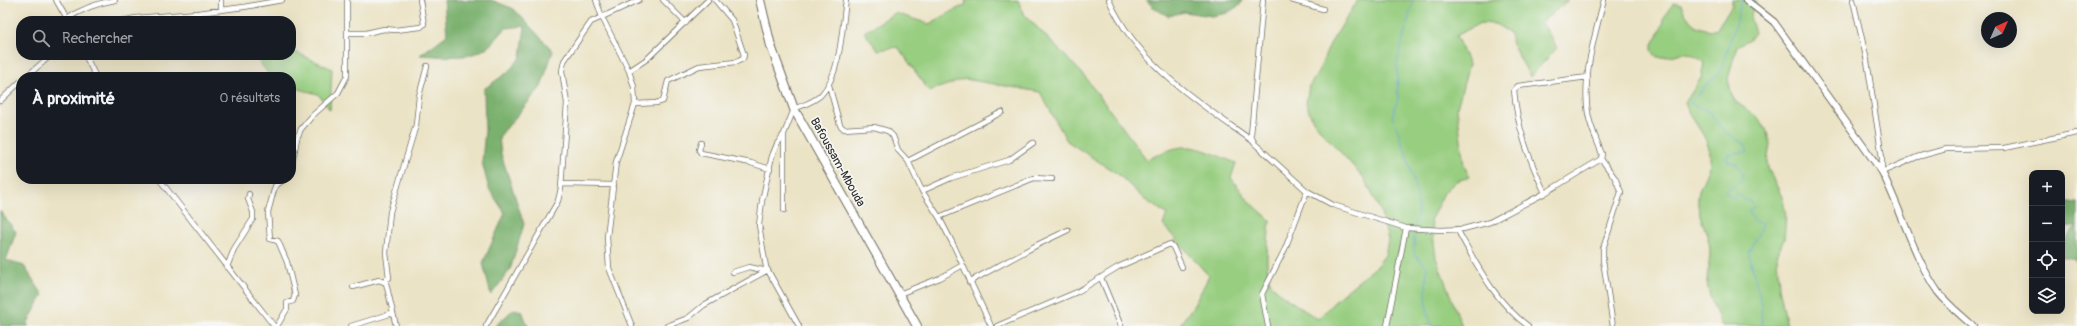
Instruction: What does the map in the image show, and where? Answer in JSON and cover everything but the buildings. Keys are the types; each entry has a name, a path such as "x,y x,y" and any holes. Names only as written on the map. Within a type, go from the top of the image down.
{"highway":[{"name":"Bafoussam-Mbouda","path":"760,0 771,46 794,109 917,326"}],"street":[{"path":"56,0 65,16"},
{"path":"72,16 98,4 115,0"},
{"path":"221,0 222,10"},
{"path":"158,16 222,10 282,0"},
{"path":"296,142 306,122 329,102 345,82 348,69 346,48 348,0"},
{"path":"347,33 366,33 384,29 396,30 421,27 424,24 420,0"},
{"path":"596,0 602,17 630,71 634,87 635,104 620,147 607,237 610,268 632,326"},
{"path":"486,326 555,208 562,184 567,103 562,66 587,26 602,17 619,11 639,0"},
{"path":"663,0 686,23"},
{"path":"630,71 648,59 708,0"},
{"path":"635,104 656,103 663,101 668,81 699,66 736,62 743,59 744,55 732,20 715,0"},
{"path":"799,326 767,271 759,226 762,201 775,148 784,134 794,109 817,98 829,85 840,45 846,0"},
{"path":"1109,0 1117,19 1132,40 1155,67 1199,103 1254,143 1307,191 1333,205 1406,228 1457,229 1490,222 1545,193 1601,159"},
{"path":"1254,143 1252,135 1263,0"},
{"path":"1291,0 1323,9"},
{"path":"1604,0 1593,38 1588,77 1588,112 1602,154 1601,159 1615,178 1621,192 1604,249 1603,260 1613,326"},
{"path":"1746,0 1774,22 1882,172 1893,193 1923,265 1938,291 1953,309 1973,326"},
{"path":"1853,0 1867,60 1882,157 1882,172"},
{"path":"32,72 45,60"},
{"path":"88,60 94,72"},
{"path":"396,326 386,283 386,279 389,278 386,253 390,212 416,125 419,96 427,66"},
{"path":"1545,193 1531,163 1522,134 1516,112 1514,90 1518,86 1588,77"},
{"path":"829,85 840,125 844,129 874,127 888,131 893,136 898,150 908,161 922,191 939,217 961,266 980,301 991,326"},
{"path":"0,100 16,86"},
{"path":"908,161 1002,112"},
{"path":"784,134 784,210"},
{"path":"1882,172 1917,157 1946,148 2004,148 2077,134"},
{"path":"701,143 699,150 701,153 751,163 770,169"},
{"path":"922,191 951,178 1009,160 1033,143"},
{"path":"939,217 1034,178 1052,180"},
{"path":"163,184 275,326 287,309 287,303 293,301 295,295 284,252 278,241 270,239 268,222 275,186 278,184"},
{"path":"562,184 614,185"},
{"path":"1268,326 1262,294 1285,249 1307,191"},
{"path":"227,267 234,249 253,219 253,212 248,200 249,194"},
{"path":"1387,326 1406,228"},
{"path":"1457,229 1487,283 1514,314 1528,326"},
{"path":"969,282 1037,244 1068,230"},
{"path":"997,326 1077,292 1118,267 1170,244 1174,247 1182,267"},
{"path":"899,294 940,278 961,266"},
{"path":"733,272 749,267 767,271"},
{"path":"667,326 676,325 688,318 704,305 767,271"},
{"path":"1101,278 1121,326"},
{"path":"353,287 379,280 386,283"},
{"path":"351,326 393,312"}],"green space":[{"path":"444,0 491,0 514,9 553,51 541,87 499,137 501,154 524,224 510,270 491,295 483,263 505,213 489,189 482,162 485,131 484,89 508,72 521,57 525,26 506,28 489,46 473,54 446,57 420,55 447,35"},
{"path":"965,0 1018,0 1023,13 1082,73 1147,160 1173,149 1192,147 1236,163 1231,178 1248,200 1270,220 1267,270 1271,284 1286,298 1318,319 1340,296 1376,267 1385,255 1388,240 1380,210 1364,178 1322,132 1312,119 1306,103 1309,86 1318,73 1330,44 1358,0 1568,0 1542,22 1557,48 1530,77 1514,47 1509,32 1495,24 1480,23 1456,36 1469,64 1457,108 1464,166 1470,177 1456,181 1444,193 1431,219 1436,258 1462,326 1179,326 1194,305 1209,276 1163,225 1167,214 1145,200 1119,175 1067,141 1040,92 965,79 929,91 898,47 878,50 864,32 895,13 929,24 966,4"},
{"path":"1146,0 1242,0 1240,5 1227,13 1212,16 1184,12 1168,16 1154,8"},
{"path":"1732,0 1756,0 1750,17 1755,33 1750,39 1737,46 1728,79 1732,96 1736,102 1756,116 1766,129 1770,144 1767,161 1768,168 1783,199 1786,216 1784,239 1777,256 1779,287 1787,326 1722,326 1709,294 1707,282 1710,248 1708,237 1698,209 1699,191 1708,170 1710,160 1709,148 1703,134 1691,116 1685,103 1701,78 1704,63 1691,54 1681,53 1665,57 1657,57 1652,51 1666,14 1674,3 1681,5 1690,21 1698,27 1716,30 1732,5"},
{"path":"296,52 332,69 330,110 318,94 296,88 296,72 267,72 258,60 296,60"},
{"path":"2065,201 2077,203 2077,264 2075,259 2065,257 2065,240 2076,226 2065,227"},
{"path":"0,211 16,232 6,260 24,266 43,295 27,324 29,326 0,326"},
{"path":"514,309 522,311 528,326 495,326"}],"waterway":[{"path":"1413,0 1397,63 1398,99 1392,117 1404,147 1415,187 1418,206 1415,227"},
{"path":"1725,190 1739,184 1743,174 1737,164 1728,161 1727,156 1737,152 1748,152 1745,144 1726,133 1708,111 1690,103 1720,71 1742,0"},
{"path":"1725,192 1733,198 1738,193 1745,200 1751,201 1754,207 1748,211 1755,222 1763,223 1751,250 1748,251 1760,298 1763,326"},
{"path":"1414,231 1414,254 1427,267 1427,305 1429,319 1432,326"}]}
